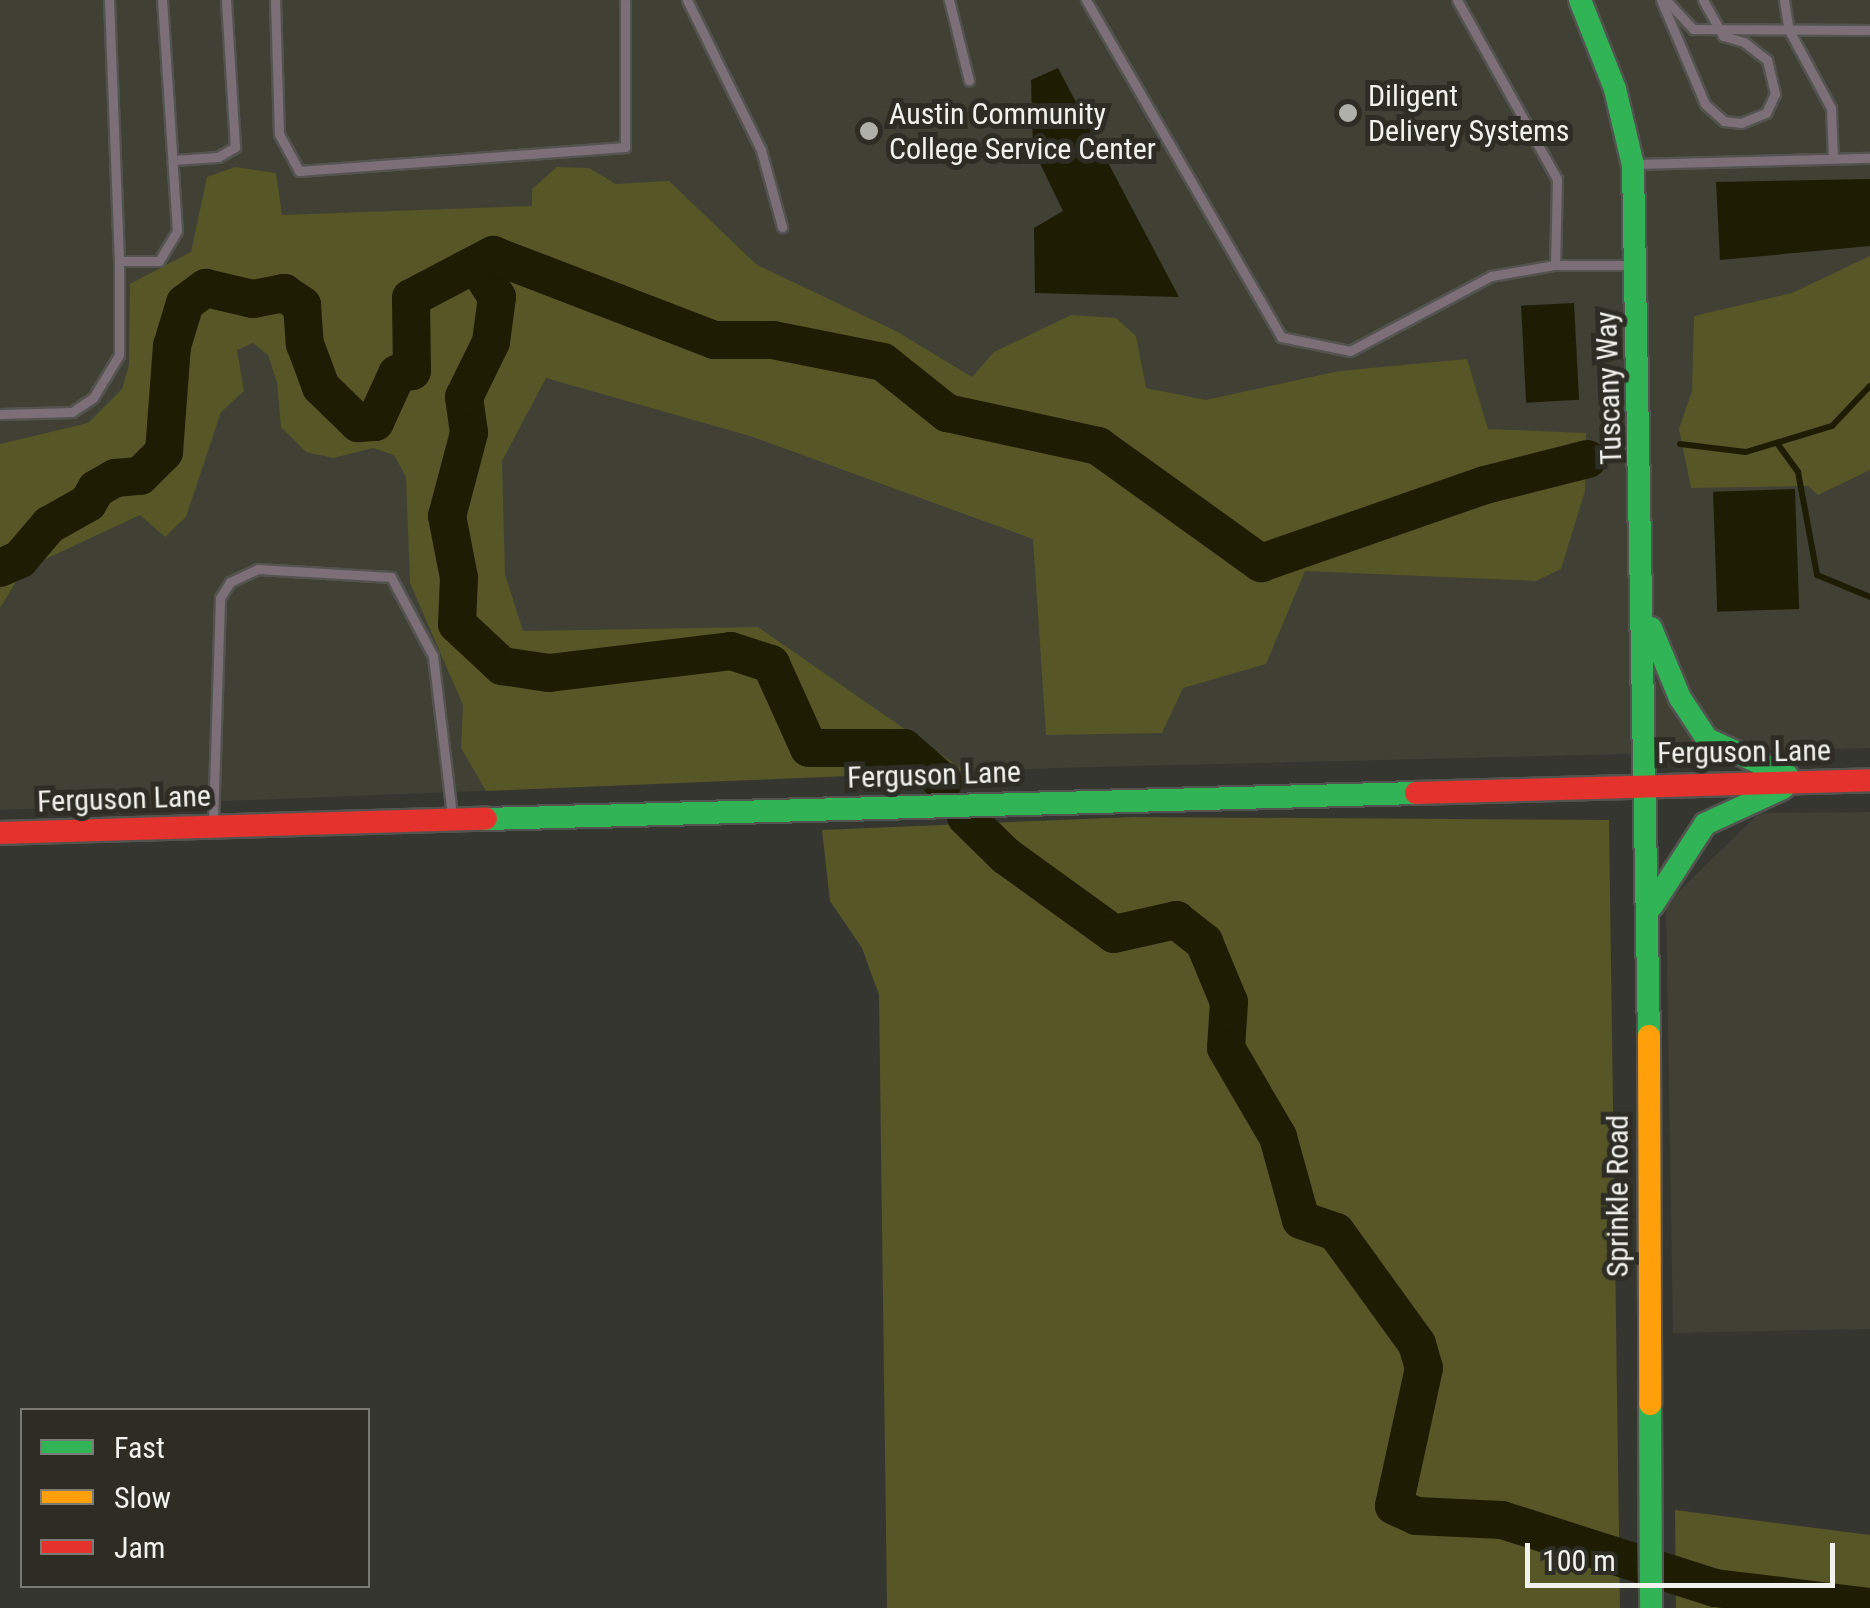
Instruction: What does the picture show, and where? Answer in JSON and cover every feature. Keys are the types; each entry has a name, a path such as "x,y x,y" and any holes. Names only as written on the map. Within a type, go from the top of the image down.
{"street":[{"name":"Tuscany Way","path":"1580,0 1615,89 1633,164 1648,783"},
{"path":"1645,613 1680,698 1707,740 1802,781"},
{"name":"Ferguson Lane","path":"0,832 1648,783 1870,780"},
{"path":"1648,913 1704,824 1802,781"},
{"name":"Sprinkle Road","path":"1648,783 1651,1608"}],"lane":[{"path":"0,414 72,412 93,398 120,355 109,0"},
{"path":"120,261 159,260 178,231 162,0"},
{"path":"174,160 218,156 236,147 226,0"},
{"path":"275,0 279,134 299,171 625,147 625,0"},
{"path":"687,0 761,150 782,227"},
{"path":"949,0 969,81"},
{"path":"1086,0 1281,337 1350,351 1491,276 1555,265 1636,265"},
{"path":"1457,0 1556,179 1555,265"},
{"path":"1663,0 1692,29 1870,30"},
{"path":"1663,0 1705,104 1724,120 1741,124 1766,113 1775,94 1767,60 1718,29 1703,0"},
{"path":"1784,0 1789,30 1831,108 1834,158"},
{"path":"1633,164 1870,158"},
{"path":"213,826 220,598 230,582 258,569 392,578 433,656 453,819"}],"shaded area":[{"path":"0,0 1870,0 1870,748 1054,768 0,810"},
{"path":"1058,68 1179,297 1035,293 1034,228 1063,211 1033,149 1031,80"},
{"path":"235,167 276,173 282,215 532,206 532,189 557,167 589,168 616,184 669,181 757,265 896,331 972,377 994,352 1071,315 1116,318 1136,336 1146,388 1206,400 1339,371 1467,359 1488,429 1586,433 1585,491 1561,569 1536,581 1305,571 1266,664 1183,688 1162,733 1046,735 1033,539 750,436 546,378 502,461 505,574 523,631 758,627 965,771 486,791 461,748 463,705 410,583 406,477 394,455 373,448 333,458 306,452 281,427 277,383 268,355 253,343 237,350 244,391 221,412 186,517 165,537 140,515 24,569 0,608 0,444 88,423 122,389 129,365 130,284 191,252 207,177"},
{"path":"1870,179 1870,246 1720,260 1716,182"},
{"path":"1870,256 1870,470 1818,495 1808,486 1691,488 1679,429 1692,391 1694,316 1792,293"},
{"path":"1574,303 1579,400 1526,403 1521,306"},
{"path":"1795,489 1799,609 1717,612 1713,492"},
{"path":"1870,812 1870,1329 1673,1333 1666,904 1759,813"},
{"path":"1132,817 1609,820 1620,1608 887,1608 879,995 862,948 830,901 822,830"},
{"path":"1675,1510 1870,1535 1870,1608 1676,1608"}],"waterway":[{"path":"0,568 20,559 49,525 88,503 96,489 115,478 140,476 164,452 172,346 185,303 206,288 253,299 284,293 302,305 305,344 321,387 358,423 375,422 397,374 412,371 411,298 493,255 714,340 773,340 883,362 947,413 1098,446 1261,563 1485,485 1588,459"},
{"path":"478,268 497,297 491,342 464,397 469,433 447,516 459,578 457,624 502,666 549,673 731,651 771,664 809,748 904,748 943,782"},
{"path":"1680,444 1746,452 1832,426 1870,386"},
{"path":"1777,443 1798,472 1817,575 1870,597"},
{"path":"966,817 1006,856 1114,934 1176,920 1204,942 1229,1002 1226,1048 1278,1137 1301,1220 1336,1232 1417,1344 1424,1368 1394,1506 1416,1516 1502,1520 1715,1588 1870,1607"}],"traffic: fast":[{"path":"1580,0 1615,89 1633,165 1649,1036"},
{"path":"1651,628 1680,698 1707,739 1788,776"},
{"path":"1652,906 1705,824 1783,788"},
{"path":"486,819 1416,793"},
{"path":"1650,1404 1651,1608"}],"traffic: slow":[{"path":"1649,1036 1650,1404"}],"traffic: jam":[{"path":"1416,793 1870,780"},
{"path":"0,833 486,819"}],"place":[{"name":"Diligent Delivery Systems","path":"1348,113"},
{"name":"Austin Community College Service Center","path":"869,131"}]}
